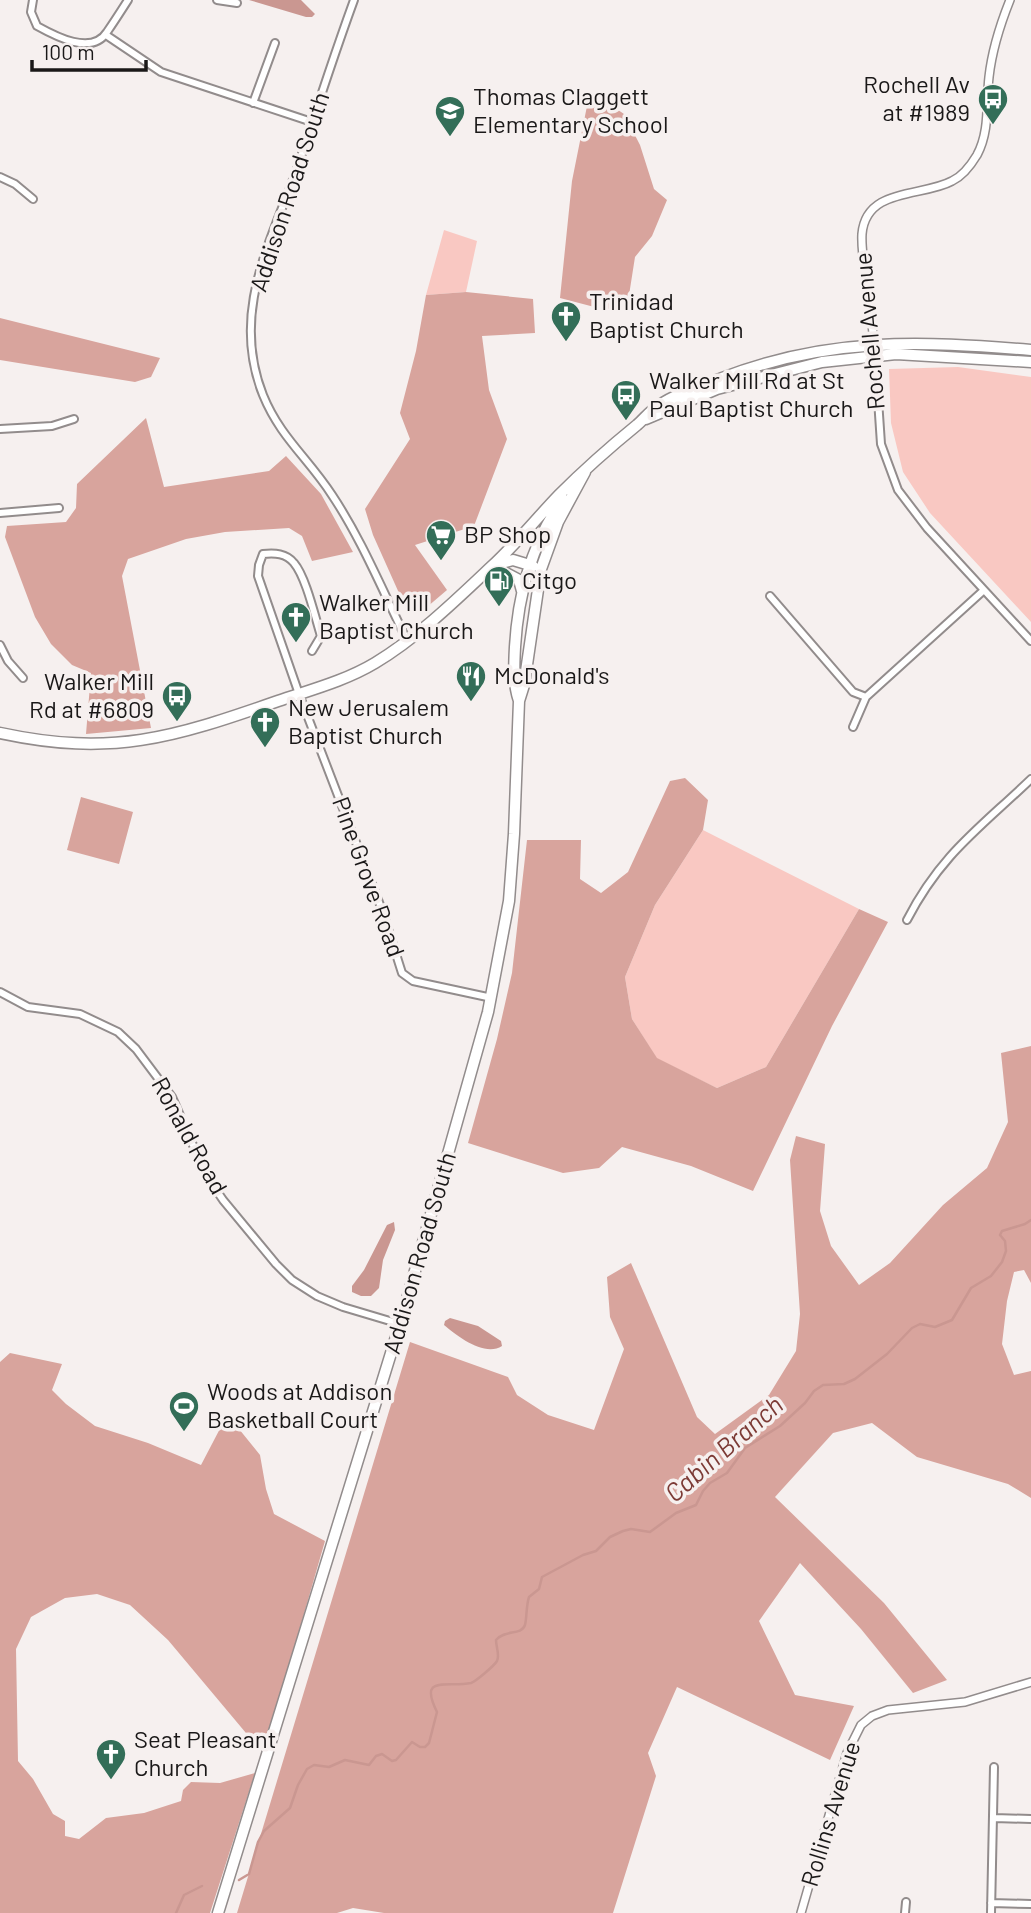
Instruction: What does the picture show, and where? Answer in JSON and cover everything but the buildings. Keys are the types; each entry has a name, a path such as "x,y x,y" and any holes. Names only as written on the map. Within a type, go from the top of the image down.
{"main road":[{"path":"0,733 60,744 136,742 204,727 356,673 407,640 492,566 581,475 658,406 691,389 742,370 819,350 972,345 1031,350"},
{"path":"874,349 1031,362"},
{"name":"Addison Road South","path":"218,1913 400,1324 492,998 509,901 514,834 519,701 514,684 516,623 529,565 541,536 581,475"},
{"name":"Addison Road South","path":"519,701 523,694 541,569 558,522 581,475"},
{"path":"492,566 513,560 541,569"},
{"path":"492,566 519,580 522,591"}],"street":[{"path":"33,0 31,12 35,24 68,41 87,44 106,35 128,0"},
{"path":"217,0 237,3"},
{"name":"Addison Road South","path":"354,0 265,250 256,282 251,327 256,371 262,393 285,437 325,484 339,506 407,640"},
{"name":"Rochell Avenue","path":"1010,0 992,53 986,126 975,158 962,174 948,183 888,198 873,211 864,225 862,245 874,349 879,433 892,476 916,516 1031,641"},
{"path":"106,35 160,72 312,122"},
{"path":"253,103 275,43"},
{"path":"0,177 15,184 33,199"},
{"path":"0,429 52,426 74,419"},
{"path":"0,513 59,508"},
{"path":"299,694 258,576 263,555 277,553 295,563 321,636 312,651"},
{"path":"853,727 866,697 984,590"},
{"path":"770,596 853,692 866,697"},
{"path":"0,645 8,661 23,678"},
{"name":"Pine Grove Road","path":"299,694 382,910 403,975 413,981 492,998"},
{"path":"907,919 928,882 946,859 1031,779"},
{"name":"Ronald Road","path":"0,992 28,1007 80,1014 118,1032 136,1049 172,1097 206,1175 276,1264 292,1280 317,1296 343,1307 400,1324"},
{"name":"Rollins Avenue","path":"801,1913 847,1753 861,1726 872,1716 888,1710 965,1702 1031,1682"},
{"path":"991,1913 994,1767"},
{"path":"994,1818 1031,1819"},
{"path":"905,1913 906,1902"},
{"path":"991,1903 1031,1904"}],"shaded area":[{"path":"249,0 301,0 315,14 306,17"},
{"path":"590,91 624,114 640,145 654,189 667,200 652,236 635,257 627,308 602,309 560,298 572,181"},
{"path":"444,230 477,241 466,292 426,295"},
{"path":"466,292 533,299 535,333 482,336 489,390 507,439 474,526 415,545 447,590 420,613 403,602 373,535 365,509 410,439 400,413 416,351 426,295"},
{"path":"0,318 160,358 151,377 135,382 0,360"},
{"path":"958,367 1031,377 1031,622 930,513 903,472 891,423 889,369"},
{"path":"146,418 164,487 269,471 286,456 321,494 353,552 312,561 302,536 289,528 225,532 186,539 128,559 122,576 151,728 86,734 91,673 72,665 51,644 35,617 5,537 7,526 66,522 76,508 77,484"},
{"path":"685,778 708,800 703,830 655,905 625,977 632,1019 657,1058 717,1088 766,1067 859,909 888,922 832,1026 753,1191 691,1166 622,1147 599,1168 563,1173 468,1143 512,973 527,840 581,840 580,879 601,893 628,872 670,781"},
{"path":"81,797 133,812 119,864 67,850"},
{"path":"703,830 859,909 766,1067 717,1088 657,1059 632,1019 625,977 655,905"},
{"path":"1031,1046 1031,1283 1024,1270 1014,1272 1007,1301 1002,1344 1014,1375 1031,1371 1031,1498 1008,1484 917,1457 872,1423 833,1433 775,1497 884,1603 947,1680 913,1693 861,1629 800,1563 759,1621 795,1695 854,1706 830,1760 677,1687 648,1753 656,1776 613,1913 384,1913 353,1908 337,1913 237,1913 410,1342 508,1377 517,1395 548,1415 594,1430 624,1349 610,1317 607,1277 631,1263 697,1417 715,1434 769,1395 796,1351 800,1314 790,1160 796,1136 825,1144 820,1211 831,1246 859,1285 890,1263 943,1205 987,1168 1008,1122 1001,1053"},
{"path":"394,1222 395,1230 383,1260 379,1288 371,1296 352,1292 352,1286 364,1270 387,1225"},
{"path":"450,1318 478,1326 501,1341 502,1346 488,1349 472,1344 444,1325"},
{"path":"10,1353 62,1364 52,1390 95,1426 148,1443 201,1465 224,1421 239,1429 260,1455 274,1514 325,1541 265,1749 251,1739 168,1640 130,1605 97,1594 65,1598 31,1617 16,1649 18,1761 33,1779 53,1814 65,1821 65,1836 79,1839 106,1818 144,1813 181,1801 183,1790 191,1782 220,1783 255,1773 210,1913 0,1913 0,1362"}],"waterway":[{"name":"Cabin Branch","path":"239,1880 249,1874 264,1831 290,1808 307,1769 314,1765 329,1767 345,1760 369,1765 376,1756 382,1754 392,1761 412,1742 425,1747 429,1743 437,1712 432,1700 433,1687 471,1683 497,1661 496,1640 523,1628 529,1597 539,1589 542,1577 596,1551 610,1537 631,1529 650,1532 676,1513 696,1505 703,1491 710,1483 727,1473 745,1448 780,1426 814,1391 823,1385 844,1384 855,1379 887,1354 912,1328 920,1324 935,1327 952,1320 971,1288 991,1276 1002,1262 1006,1251 1005,1241 1000,1235 1002,1231 1031,1220"},
{"name":"Cabin Branch","path":"176,1913 184,1895 202,1886"}],"place":[{"name":"Rochell Av at #1989","path":"993,126"},
{"name":"Thomas Claggett Elementary School","path":"450,138"},
{"name":"Trinidad Baptist Church","path":"566,343"},
{"name":"Walker Mill Rd at St Paul Baptist Church","path":"626,422"},
{"name":"BP Shop","path":"441,562"},
{"name":"Citgo","path":"499,608"},
{"name":"Walker Mill Baptist Church","path":"296,644"},
{"name":"McDonald's","path":"471,703"},
{"name":"Walker Mill Rd at #6809","path":"177,723"},
{"name":"New Jerusalem Baptist Church","path":"265,749"},
{"name":"Woods at Addison Basketball Court","path":"184,1433"},
{"name":"Seat Pleasant Church","path":"111,1781"}]}
